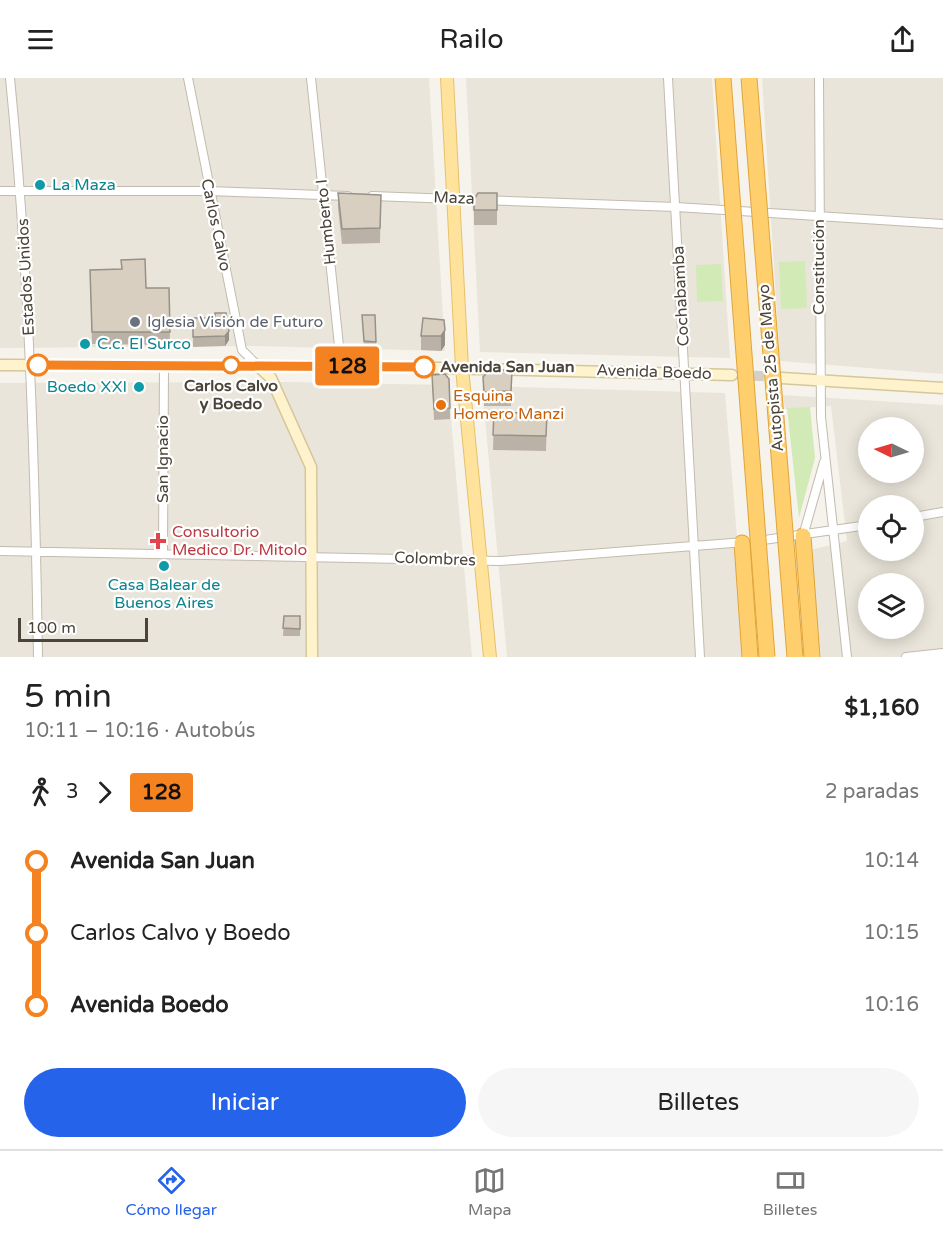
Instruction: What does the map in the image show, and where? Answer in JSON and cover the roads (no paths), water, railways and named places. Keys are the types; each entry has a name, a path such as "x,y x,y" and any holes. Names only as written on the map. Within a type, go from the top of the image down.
{"highway":[{"name":"Autopista 25 de Mayo","path":"723,78 767,657"},
{"name":"Autopista 25 de Mayo","path":"749,78 795,657"},
{"path":"803,536 812,652"},
{"path":"742,543 750,657"}],"main road":[{"path":"447,78 462,368 490,657"},
{"name":"Avenida Boedo","path":"0,365 341,366 684,372 732,375"},
{"path":"257,365 271,378 311,467 312,657"},
{"path":"782,378 943,388"}],"street":[{"name":"Estados Unidos","path":"10,78 21,191 30,365 38,657"},
{"name":"Carlos Calvo","path":"188,78 242,350 257,365"},
{"name":"Humberto I","path":"311,78 341,366"},
{"name":"Cochabamba","path":"668,78 700,657"},
{"name":"Constitución","path":"819,78 820,380 832,531 847,657"},
{"name":"Maza","path":"0,191 209,191 454,198 676,207 943,224"},
{"name":"San Ignacio","path":"163,554 164,365"},
{"name":"Constitución","path":"803,536 825,457"},
{"path":"924,515 943,512"},
{"name":"Colombres","path":"0,551 480,561 695,548 803,536 858,527"},
{"path":"906,657 943,653"}],"tunnel":[{"path":"739,375 777,377"}],"place":[{"name":"La Maza","path":"40,185"},
{"name":"Iglesia Visión de Futuro","path":"135,322"},
{"name":"C.c. El Surco","path":"85,344"},
{"name":"Carlos Calvo y Boedo","path":"231,365"},
{"name":"Avenida San Juan","path":"424,367"},
{"name":"Boedo XXI","path":"139,387"},
{"name":"Esquina Homero Manzi","path":"441,405"},
{"name":"Consultorio Medico Dr. Mitolo","path":"158,541"},
{"name":"Casa Balear de Buenos Aires","path":"164,566"}]}
